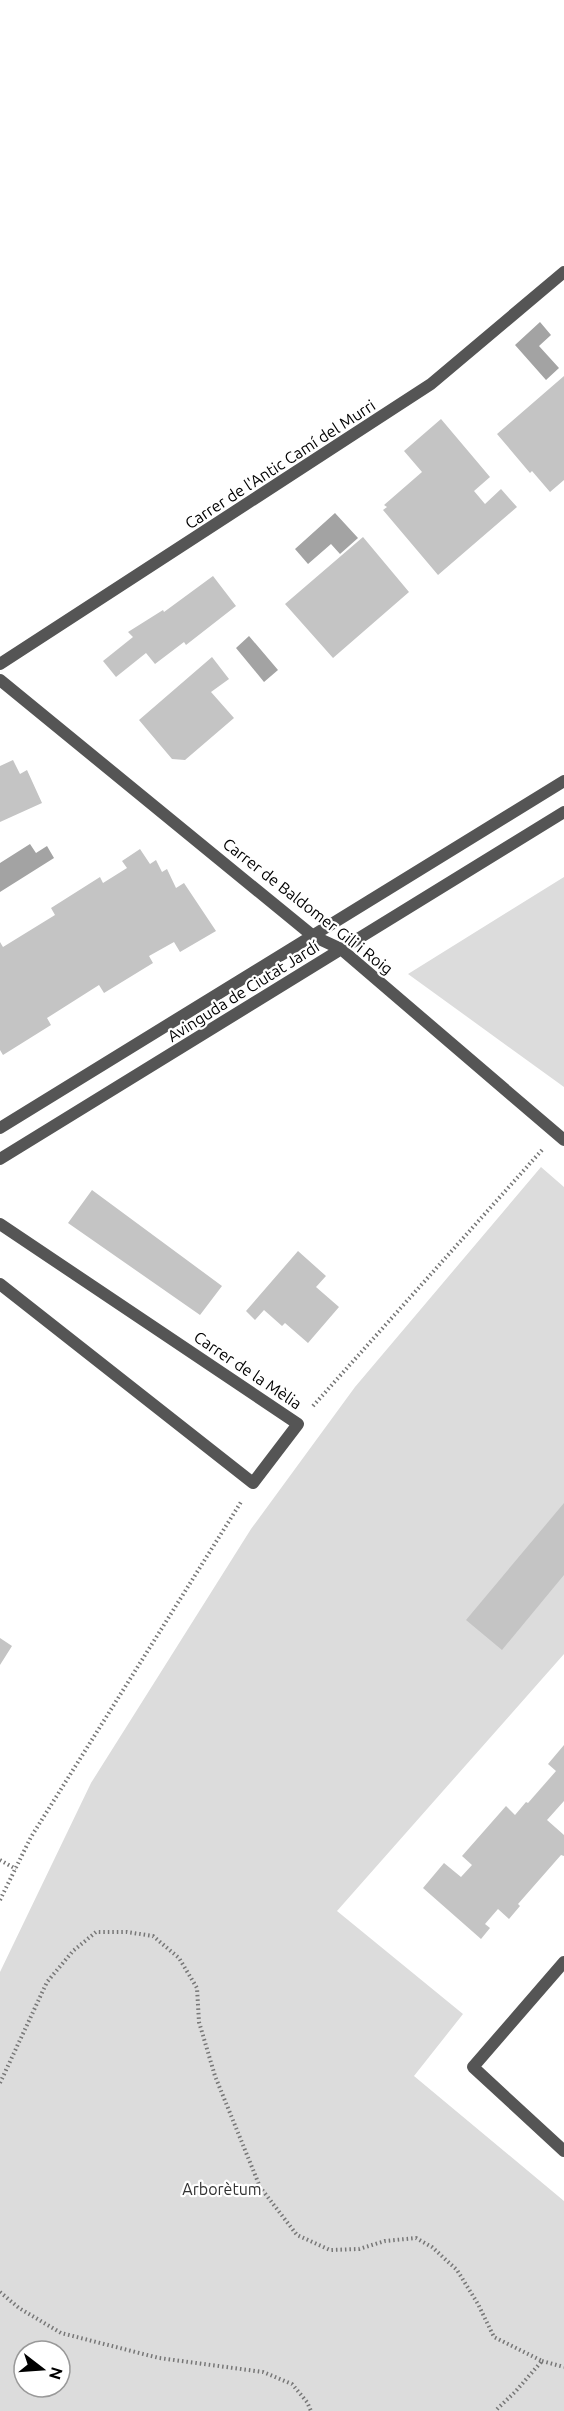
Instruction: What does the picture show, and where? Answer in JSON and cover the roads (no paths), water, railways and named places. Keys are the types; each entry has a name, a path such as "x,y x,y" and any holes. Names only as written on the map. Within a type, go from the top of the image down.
{"street":[{"name":"Carrer de l'Antic Camí del Murri","path":"0,664 431,384 563,276"},
{"name":"Carrer de Baldomer Gili i Roig","path":"0,680 313,936 341,949 560,1137"},
{"name":"Avinguda de Ciutat Jardí","path":"0,1128 564,781"},
{"name":"Avinguda de Ciutat Jardí","path":"0,1159 564,812"},
{"name":"Carrer de la Mèlia","path":"0,1224 298,1424 253,1483 0,1284"},
{"path":"564,1962 473,2067 564,2151"}],"park label":[{"name":"Arborètum","path":"222,2189"}]}
